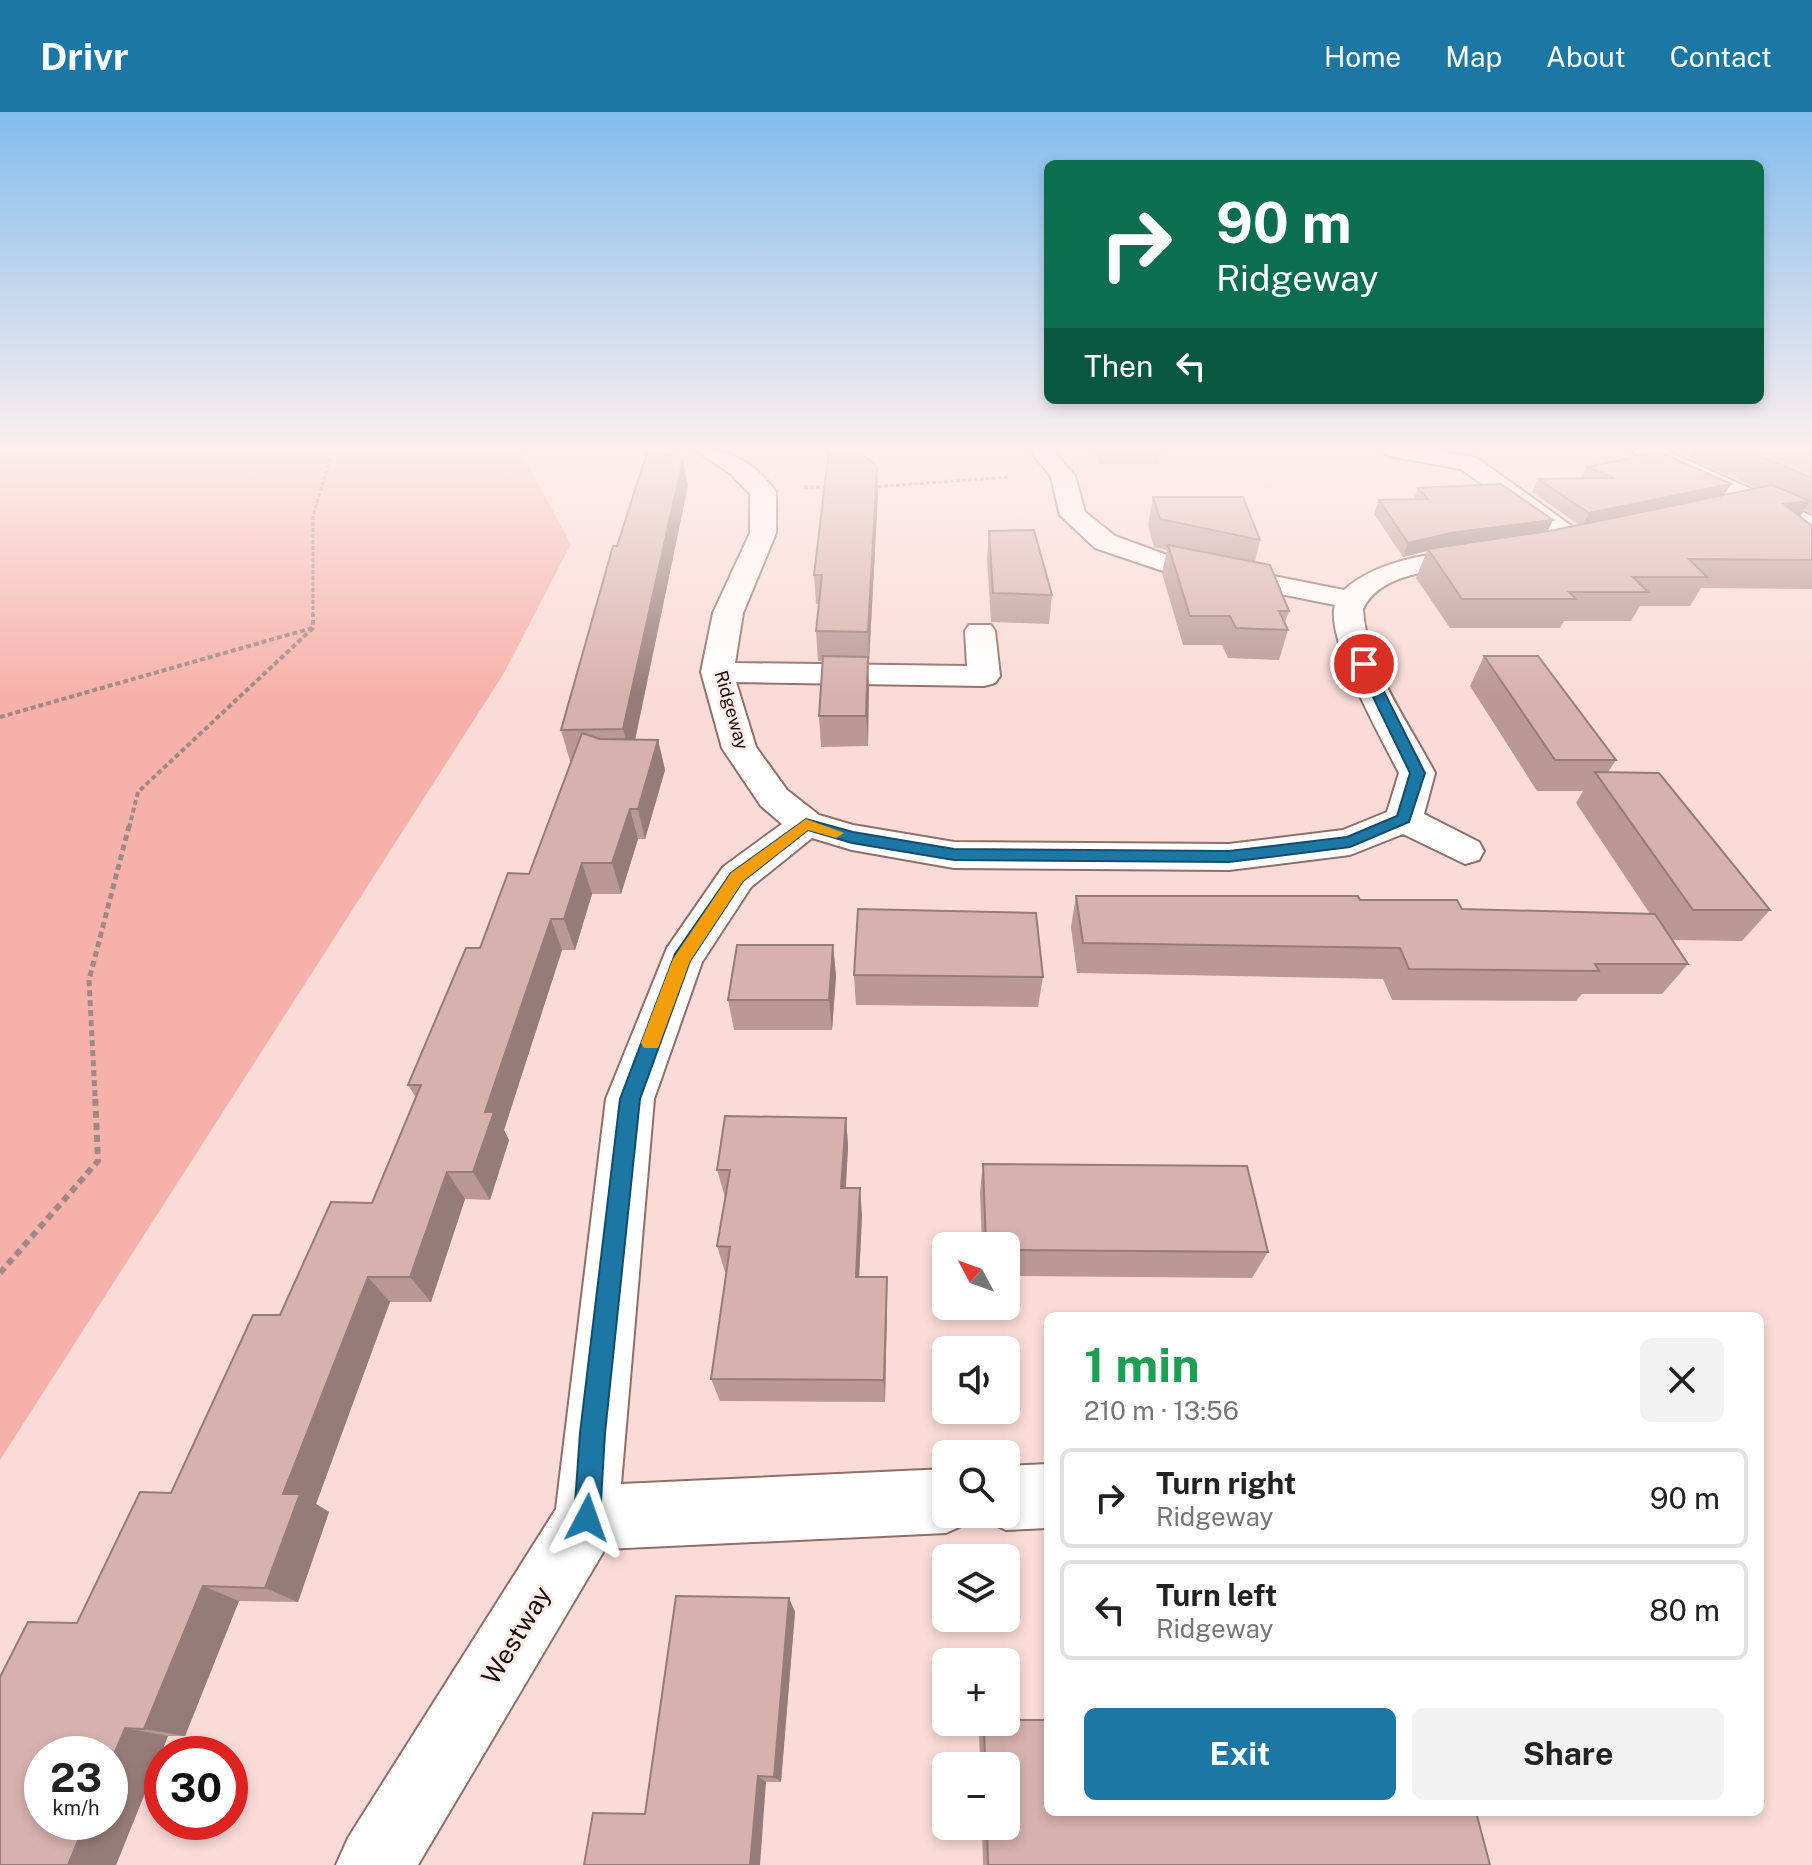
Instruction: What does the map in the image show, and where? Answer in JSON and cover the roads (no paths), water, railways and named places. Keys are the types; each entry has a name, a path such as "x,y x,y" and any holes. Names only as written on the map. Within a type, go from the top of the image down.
{"street":[{"name":"Ridgeway","path":"763,531 728,613 717,672 739,748 774,798 806,824 852,837 954,855 1229,857 1350,842 1404,819"},
{"path":"1092,531 1105,542 1160,562 1352,600"},
{"path":"1465,851 1404,819 1417,773 1350,637 1347,610 1352,600 1372,582 1415,565 1525,550 1592,536 1583,531"},
{"path":"717,672 984,676 980,631"},
{"name":"Westway","path":"375,1865 587,1518 593,1433 630,1099 682,959 737,877 806,824"},
{"path":"1020,1497 1044,1496"},
{"path":"587,1518 932,1502"}]}
